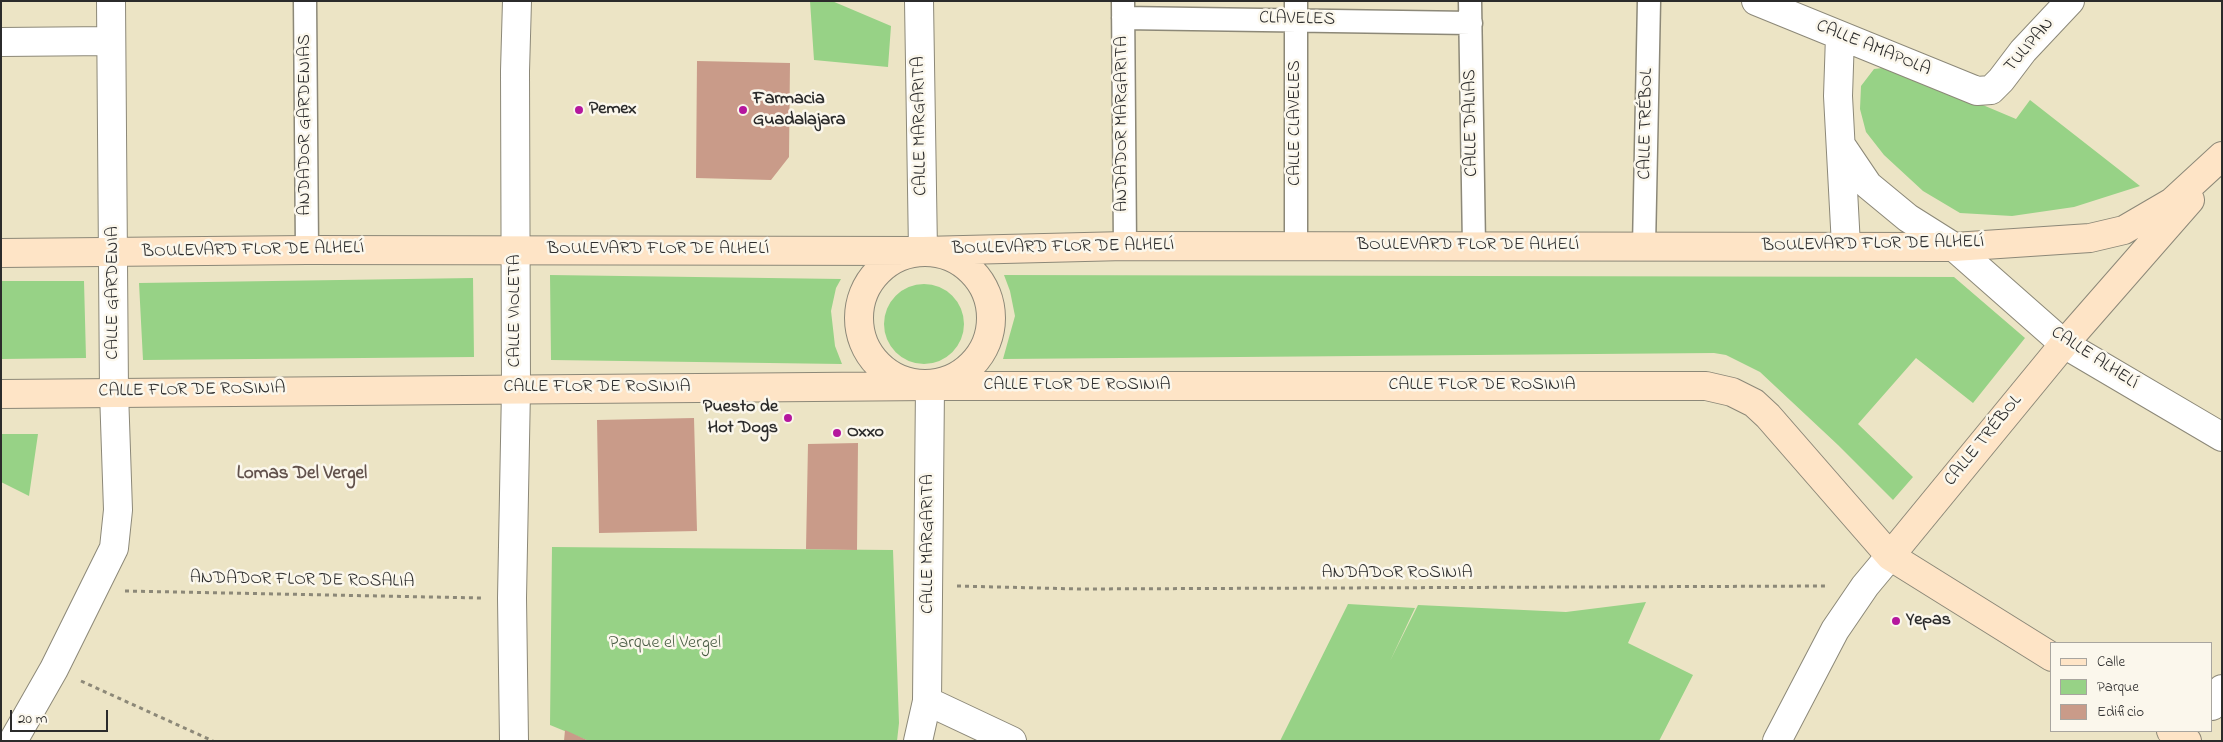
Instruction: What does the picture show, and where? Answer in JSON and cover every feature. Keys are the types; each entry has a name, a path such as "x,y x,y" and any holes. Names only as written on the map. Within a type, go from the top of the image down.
{"main road":[{"name":"BOULEVARD FLOR DE ALHELÍ","path":"1,254 515,249 923,250 1124,246 1954,247 2090,238 2124,230 2172,202 2222,156"},
{"name":"CALLE TRÉBOL","path":"1890,556 2064,344 2222,162"},
{"path":"923,250 943,255 963,264 979,280 989,299 991,321 988,340 979,358 965,372 930,386 908,382 889,374 874,360 863,342 859,322 861,301 869,282 883,266 902,256 923,250"},
{"name":"CALLE FLOR DE ROSINIA","path":"1,394 516,388 930,386 1706,386 1732,392 1754,403 1768,416 1890,556 2050,656"},
{"path":"2173,732 2189,741"}],"street":[{"name":"CALLE GARDENIA","path":"13,741 54,669 114,548 118,510 114,392 111,1"},
{"name":"ANDADOR GARDENIAS","path":"305,1 307,250"},
{"name":"CALLE VIOLETA","path":"514,741 512,598 516,388 517,1"},
{"name":"CALLE MARGARITA","path":"919,1 923,250"},
{"name":"CALLE TRÉBOL","path":"1644,247 1649,1"},
{"name":"CALLE AMAPOLA","path":"1756,1 1977,92 1991,90"},
{"name":"TULIPAN","path":"1991,90 2070,1"},
{"name":"CLAVELES","path":"1123,10 1471,12"},
{"name":"ANDADOR MARGARITA","path":"1123,10 1124,246"},
{"name":"CALLE CLAVELES","path":"1296,11 1296,246"},
{"name":"CALLE DALIAS","path":"1471,12 1474,246"},
{"path":"1840,36 1838,96 1846,246"},
{"path":"1,42 111,41"},
{"name":"CALLE ALHELÍ","path":"1841,145 1868,185 1908,218 1954,247 2064,344 2222,437"},
{"name":"CALLE MARGARITA","path":"918,741 927,701 930,386"},
{"name":"CALLE TRÉBOL","path":"1777,741 1835,630 1865,586 1890,556"},
{"path":"2213,704 2222,689"},
{"path":"927,701 1012,741"}],"path":[{"name":"ANDADOR ROSINIA","path":"929,585 1080,589 1865,586"},
{"name":"ANDADOR FLOR DE ROSALIA","path":"92,591 512,598"},
{"path":"54,669 213,741"}],"green space":[{"path":"810,1 832,1 891,26 888,67 814,60"},
{"path":"1890,67 2016,119 2030,100 2140,186 2074,207 2012,216 1960,213 1923,191 1884,155 1866,132 1860,109 1861,86 1874,69"},
{"path":"550,275 841,279 836,288 831,311 835,346 842,364 551,360"},
{"path":"1004,275 1954,277 2025,338 1973,403 1916,358 1858,424 1913,477 1893,500 1760,372 1726,355 1714,353 1003,359 1015,316 1010,291"},
{"path":"473,278 474,357 143,360 139,283"},
{"path":"1,281 84,281 86,358 1,359"},
{"path":"916,284 932,284 953,295 964,316 964,332 953,353 932,364 916,364 902,358 890,346 884,332 884,316 890,302 902,290"},
{"path":"1,434 38,434 29,496 1,482"},
{"name":"Parque el Vergel","path":"552,547 893,550 899,723 897,741 589,741 550,725"},
{"path":"1646,602 1628,643 1693,675 1659,741 1280,741 1348,604 1415,608 1390,661 1418,605 1566,612"}],"building":[{"name":"Farmacia Guadalajara","path":"697,61 790,63 789,157 771,180 696,178"},
{"path":"694,418 697,531 599,533 597,420"},
{"path":"858,443 857,550 806,549 808,444"},
{"path":"565,730 589,741 564,741"}],"place":[{"name":"Pemex","path":"579,110"},
{"name":"Farmacia Guadalajara","path":"743,110"},
{"name":"Puesto de Hot Dogs","path":"788,418"},
{"name":"Oxxo","path":"837,433"},
{"name":"Yepas","path":"1896,621"}],"district":[{"name":"Lomas Del Vergel","path":"302,475"}]}
